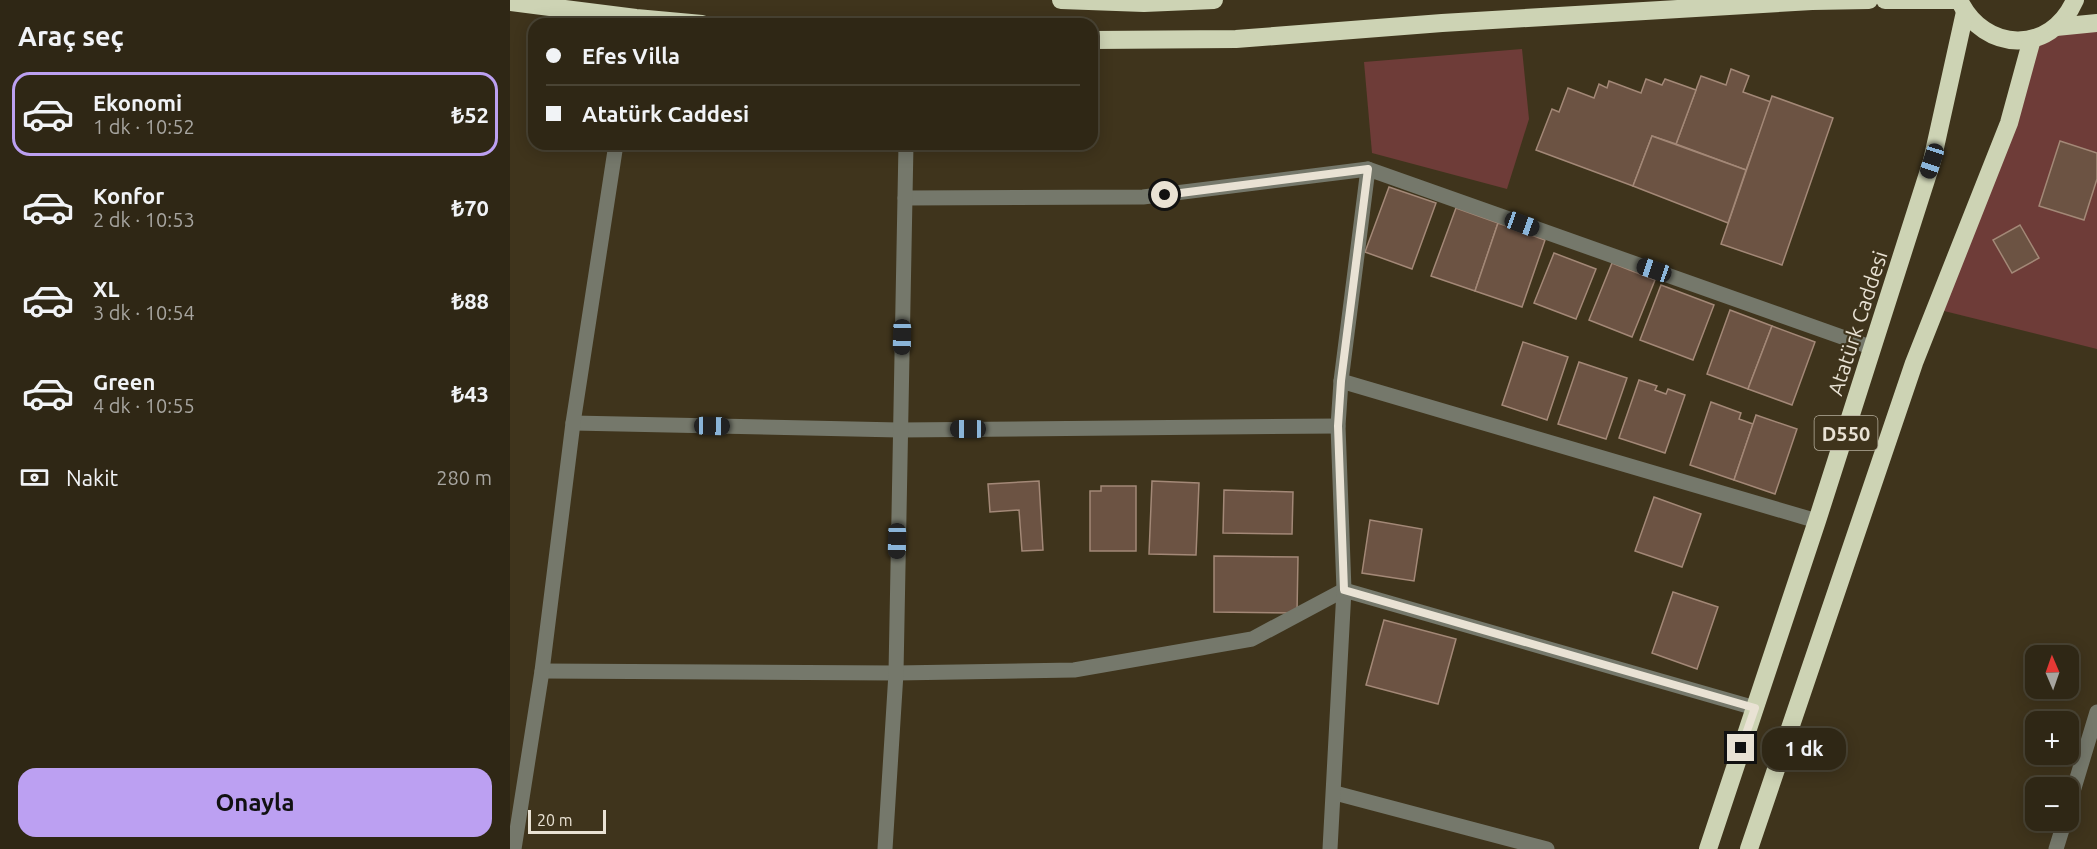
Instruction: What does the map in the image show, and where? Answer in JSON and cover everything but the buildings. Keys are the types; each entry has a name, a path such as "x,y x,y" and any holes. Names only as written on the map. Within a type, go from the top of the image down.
{"highway":[{"path":"1061,0 1144,3 1214,0"},
{"path":"1098,40 1236,39 1466,21 1800,1 1869,0"},
{"path":"1885,0 1961,4 1977,26 1994,36 2013,41 2032,39 2056,27 2069,13 2075,0"},
{"path":"510,2 615,18"},
{"name":"Atatürk Caddesi","path":"1708,849 1817,522 1932,161 1961,4"},
{"path":"2056,27 2097,23"},
{"name":"D550","path":"1749,849 1914,363 2009,123 2032,39"}],"street":[{"path":"514,849 542,671 573,423 615,150"},
{"path":"885,849 896,673 906,150"},
{"path":"905,198 1143,197 1368,169 1873,348"},
{"path":"1330,849 1335,793 1344,590 1338,426 1341,381 1368,169"},
{"path":"1341,381 1817,522"},
{"path":"573,423 899,430 1338,426"},
{"path":"542,671 896,673 1074,670 1252,639 1344,590 1755,708"},
{"path":"2077,777 2097,712"},
{"path":"1335,793 1547,849"},
{"path":"2056,849 2062,831"}],"shaded area":[{"path":"2097,23 2097,349 1936,309 2032,39"},
{"path":"1522,49 1529,119 1507,189 1372,153 1364,62"}],"route":[{"path":"1165,195 1368,169 1341,381 1338,426 1344,590 1755,708 1741,748"}]}
